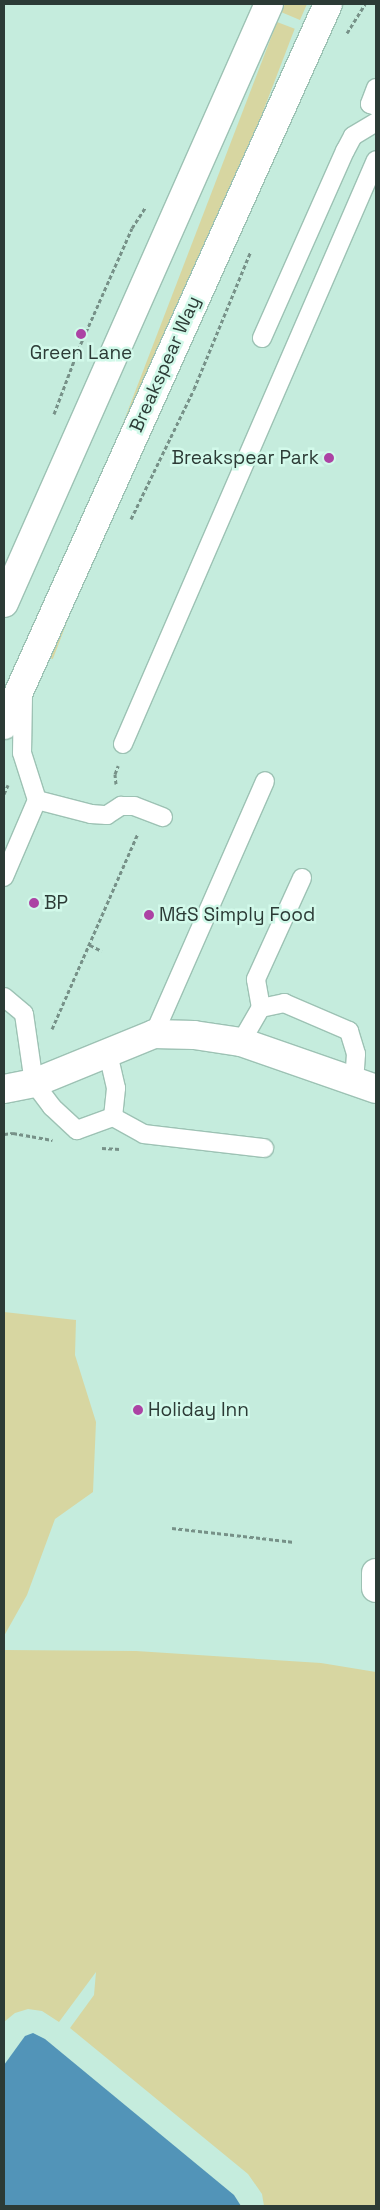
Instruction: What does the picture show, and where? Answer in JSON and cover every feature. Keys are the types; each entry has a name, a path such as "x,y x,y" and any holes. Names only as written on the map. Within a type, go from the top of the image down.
{"main road":[{"path":"4,603 269,4"},
{"name":"Breakspear Way","path":"4,726 328,4"},
{"path":"4,1089 34,1083 154,1034 194,1035 241,1042 365,1085"}],"lane":[{"path":"376,88 370,104 376,106"},
{"path":"262,338 345,151 353,136 376,122"},
{"path":"123,744 376,160"},
{"path":"4,877 37,800 22,753 23,682"},
{"path":"154,1034 265,781"},
{"path":"37,800 91,814 107,815 121,806 134,806 163,817"},
{"path":"241,1042 261,1008 256,979 302,878"},
{"path":"4,996 24,1014 34,1083 52,1107 77,1130 113,1117 144,1134 264,1148"},
{"path":"261,1008 284,1003 349,1031 365,1085"},
{"path":"108,1053 116,1088 113,1117"}],"path":[{"path":"51,1031 140,834 122,824 121,806 114,774 124,752 123,744"},
{"path":"90,945 102,950"},
{"path":"4,1134 13,1133 57,1140 73,1126"},
{"path":"172,1528 294,1542"}],"shaded area":[{"path":"285,4 307,4 300,20 281,12"},
{"path":"277,22 295,29 53,659 35,652"},
{"path":"4,1312 76,1320 75,1355 96,1422 93,1492 55,1519 27,1595 4,1636"},
{"path":"4,1650 136,1651 321,1663 376,1672 376,2206 264,2206 262,2194 248,2174 70,2028 94,1995 96,1972 59,2022 42,2011 28,2009 15,2013 4,2022"}],"water":[{"path":"33,2033 45,2039 234,2195 241,2206 4,2206 4,2065 25,2036"}],"place":[{"name":"Green Lane","path":"81,334"},
{"name":"Breakspear Park","path":"329,458"},
{"name":"BP","path":"34,903"},
{"name":"M&S Simply Food","path":"149,915"},
{"name":"Holiday Inn","path":"138,1410"}]}
